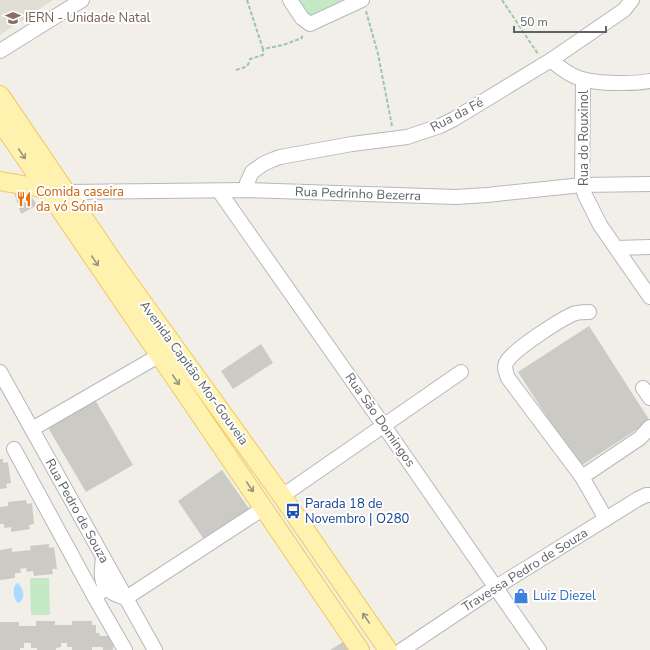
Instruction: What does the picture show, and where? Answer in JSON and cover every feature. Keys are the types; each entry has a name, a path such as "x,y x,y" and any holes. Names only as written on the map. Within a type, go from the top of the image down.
{"main road":[{"name":"Avenida Capitão Mor-Gouveia","path":"0,95 120,271 282,496 388,650"},
{"name":"Avenida Capitão Mor-Gouveia","path":"0,121 360,650"},
{"path":"0,181 66,192"}],"street":[{"path":"0,51 82,0"},
{"path":"290,0 302,18 310,24 364,3"},
{"name":"Rua da Fé","path":"247,190 247,182 252,172 263,164 280,157 352,144 407,137 440,126 548,62 624,10 632,0"},
{"path":"548,62 583,80 613,82 650,81"},
{"name":"Rua do Rouxinol","path":"583,80 582,185 584,195 616,248 650,297"},
{"name":"Rua Pedrinho Bezerra","path":"66,192 247,190 456,197 582,185 650,184"},
{"name":"Rua São Domingos","path":"219,191 539,650"},
{"path":"616,248 650,247"},
{"path":"589,312 573,314 518,349 507,361 506,368 508,378 582,477 606,519"},
{"path":"32,429 160,355"},
{"name":"Rua Pedro de Souza","path":"0,372 155,650"},
{"path":"282,496 461,372"},
{"path":"582,477 640,438 650,427"},
{"path":"14,449 100,592 125,650"},
{"name":"Travessa Pedro de Souza","path":"402,650 496,587 638,499 646,495 650,495"},
{"path":"100,592 126,598 264,508"},
{"path":"100,592 103,558"}],"path":[{"path":"236,70 246,66 250,59 263,55 263,49 247,0"},
{"path":"502,0 548,62"},
{"path":"364,3 378,54 394,139"},
{"path":"263,49 283,45 302,38 301,30 309,28 310,24"}],"shaded area":[{"name":"IERN - Unidade Natal","path":"0,0 53,0 0,35"}],"green space":[{"path":"298,0 342,0 312,21"},
{"path":"30,578 49,578 50,615 31,615"}],"water":[{"path":"17,583 23,590 22,599 18,603 15,599 14,593 14,587"}],"building":[{"name":"Comida caseira da vó Sónia","path":"14,192 28,192 37,205 21,214"},
{"path":"589,326 650,421 579,467 518,372"},
{"path":"261,344 273,363 233,389 221,371"},
{"path":"94,398 133,465 86,492 47,426"},
{"path":"0,459 3,459 3,463 8,462 11,483 6,484 7,488 0,489"},
{"path":"222,470 250,510 205,541 178,501"},
{"path":"26,500 27,504 32,503 34,524 29,525 30,529 11,532 11,527 4,528 4,524 0,524 0,507 8,506 8,502"},
{"path":"49,544 49,548 54,547 57,569 52,569 53,574 34,576 33,571 27,572 26,568 20,569 21,573 15,573 15,578 0,580 0,550 12,548 12,552 31,550 30,546"},
{"path":"36,621 55,621 55,625 72,625 72,621 92,621 92,625 96,625 96,633 99,633 100,636 109,636 109,639 113,639 113,650 103,650 103,647 92,647 92,650 72,650 72,647 67,647 67,643 61,643 61,647 56,648 56,650 37,650 37,648 31,648 31,643 24,643 24,648 20,648 20,650 0,650 0,622 19,622 19,626 36,626"},
{"path":"351,637 360,650 330,650"}],"place":[{"name":"IERN - Unidade Natal","path":"13,18"},
{"name":"Comida caseira da vó Sónia","path":"24,199"},
{"name":"Parada 18 de Novembro | O280","path":"293,511"},
{"name":"Luiz Diezel","path":"521,596"}]}
